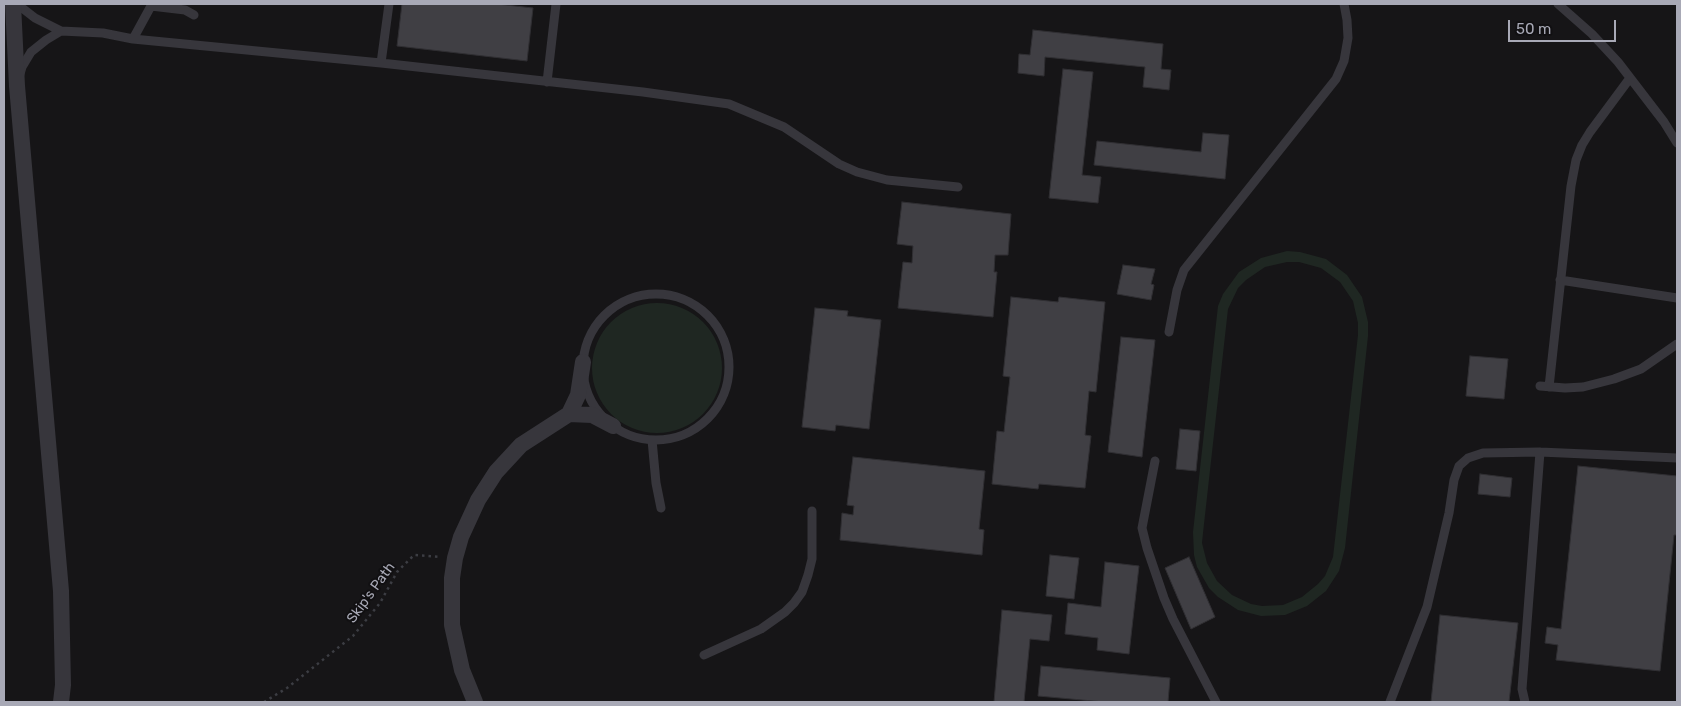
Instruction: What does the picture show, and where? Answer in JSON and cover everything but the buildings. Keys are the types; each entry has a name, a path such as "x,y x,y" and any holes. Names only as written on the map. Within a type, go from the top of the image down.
{"street":[{"path":"13,4 17,86 61,591 63,685 61,702"},
{"path":"475,702 462,670 452,625 452,578 461,537 478,500 496,472 521,446 569,414 578,395 583,362"},
{"path":"569,414 592,415 613,426"}],"lane":[{"path":"17,4 35,18 61,31 103,32 133,40 381,63 643,92 729,104 784,127 839,164 857,172 887,180 958,187"},
{"path":"381,63 389,4"},
{"path":"547,82 556,4"},
{"path":"1169,332 1177,290 1184,270 1336,79 1344,61 1348,38 1344,4"},
{"path":"1558,4 1592,34 1618,62 1659,114 1677,143"},
{"path":"133,40 151,5 185,10 194,15"},
{"path":"17,86 22,66 31,52 61,31"},
{"path":"1630,78 1590,132 1576,160 1545,387 1565,388 1583,386 1614,379 1641,369 1677,344"},
{"path":"1560,280 1677,298"},
{"path":"655,293 680,297 703,310 713,319 720,330 729,354 729,381 725,394 711,416 696,429 678,437 652,440 631,436 613,426 599,414 589,398 584,380 583,362 586,344 594,327 610,309 631,298 655,293"},
{"path":"652,440 656,482 661,508"},
{"path":"1525,702 1522,689 1540,452"},
{"path":"1390,702 1427,608 1449,513 1454,480 1459,466 1468,458 1483,453 1540,452 1677,458"},
{"path":"1155,461 1142,528 1147,548 1173,619 1216,702"},
{"path":"704,655 762,629 794,603 802,592 812,559 812,512"}],"path":[{"name":"Skip's Path","path":"264,702 287,688 353,636 380,603 397,572 414,556 455,558"}],"shaded area":[{"path":"1287,251 1300,252 1326,259 1347,275 1362,297 1368,322 1368,336 1345,548 1339,571 1326,591 1307,606 1285,615 1261,616 1238,610 1218,597 1209,588 1197,567 1194,555 1193,532 1218,306 1223,294 1239,272 1261,258","holes":["1287,262 1299,262 1321,268 1340,282 1353,301 1358,323 1358,335 1333,557 1325,576 1302,597 1283,605 1262,606 1251,604 1232,595 1217,581 1207,563 1202,543 1203,533 1228,309 1238,288 1265,267"]},
{"path":"657,303 682,308 703,322 717,343 722,368 717,393 703,414 682,428 657,433 632,428 611,414 597,393 592,368 597,343 611,322 632,308"}]}
